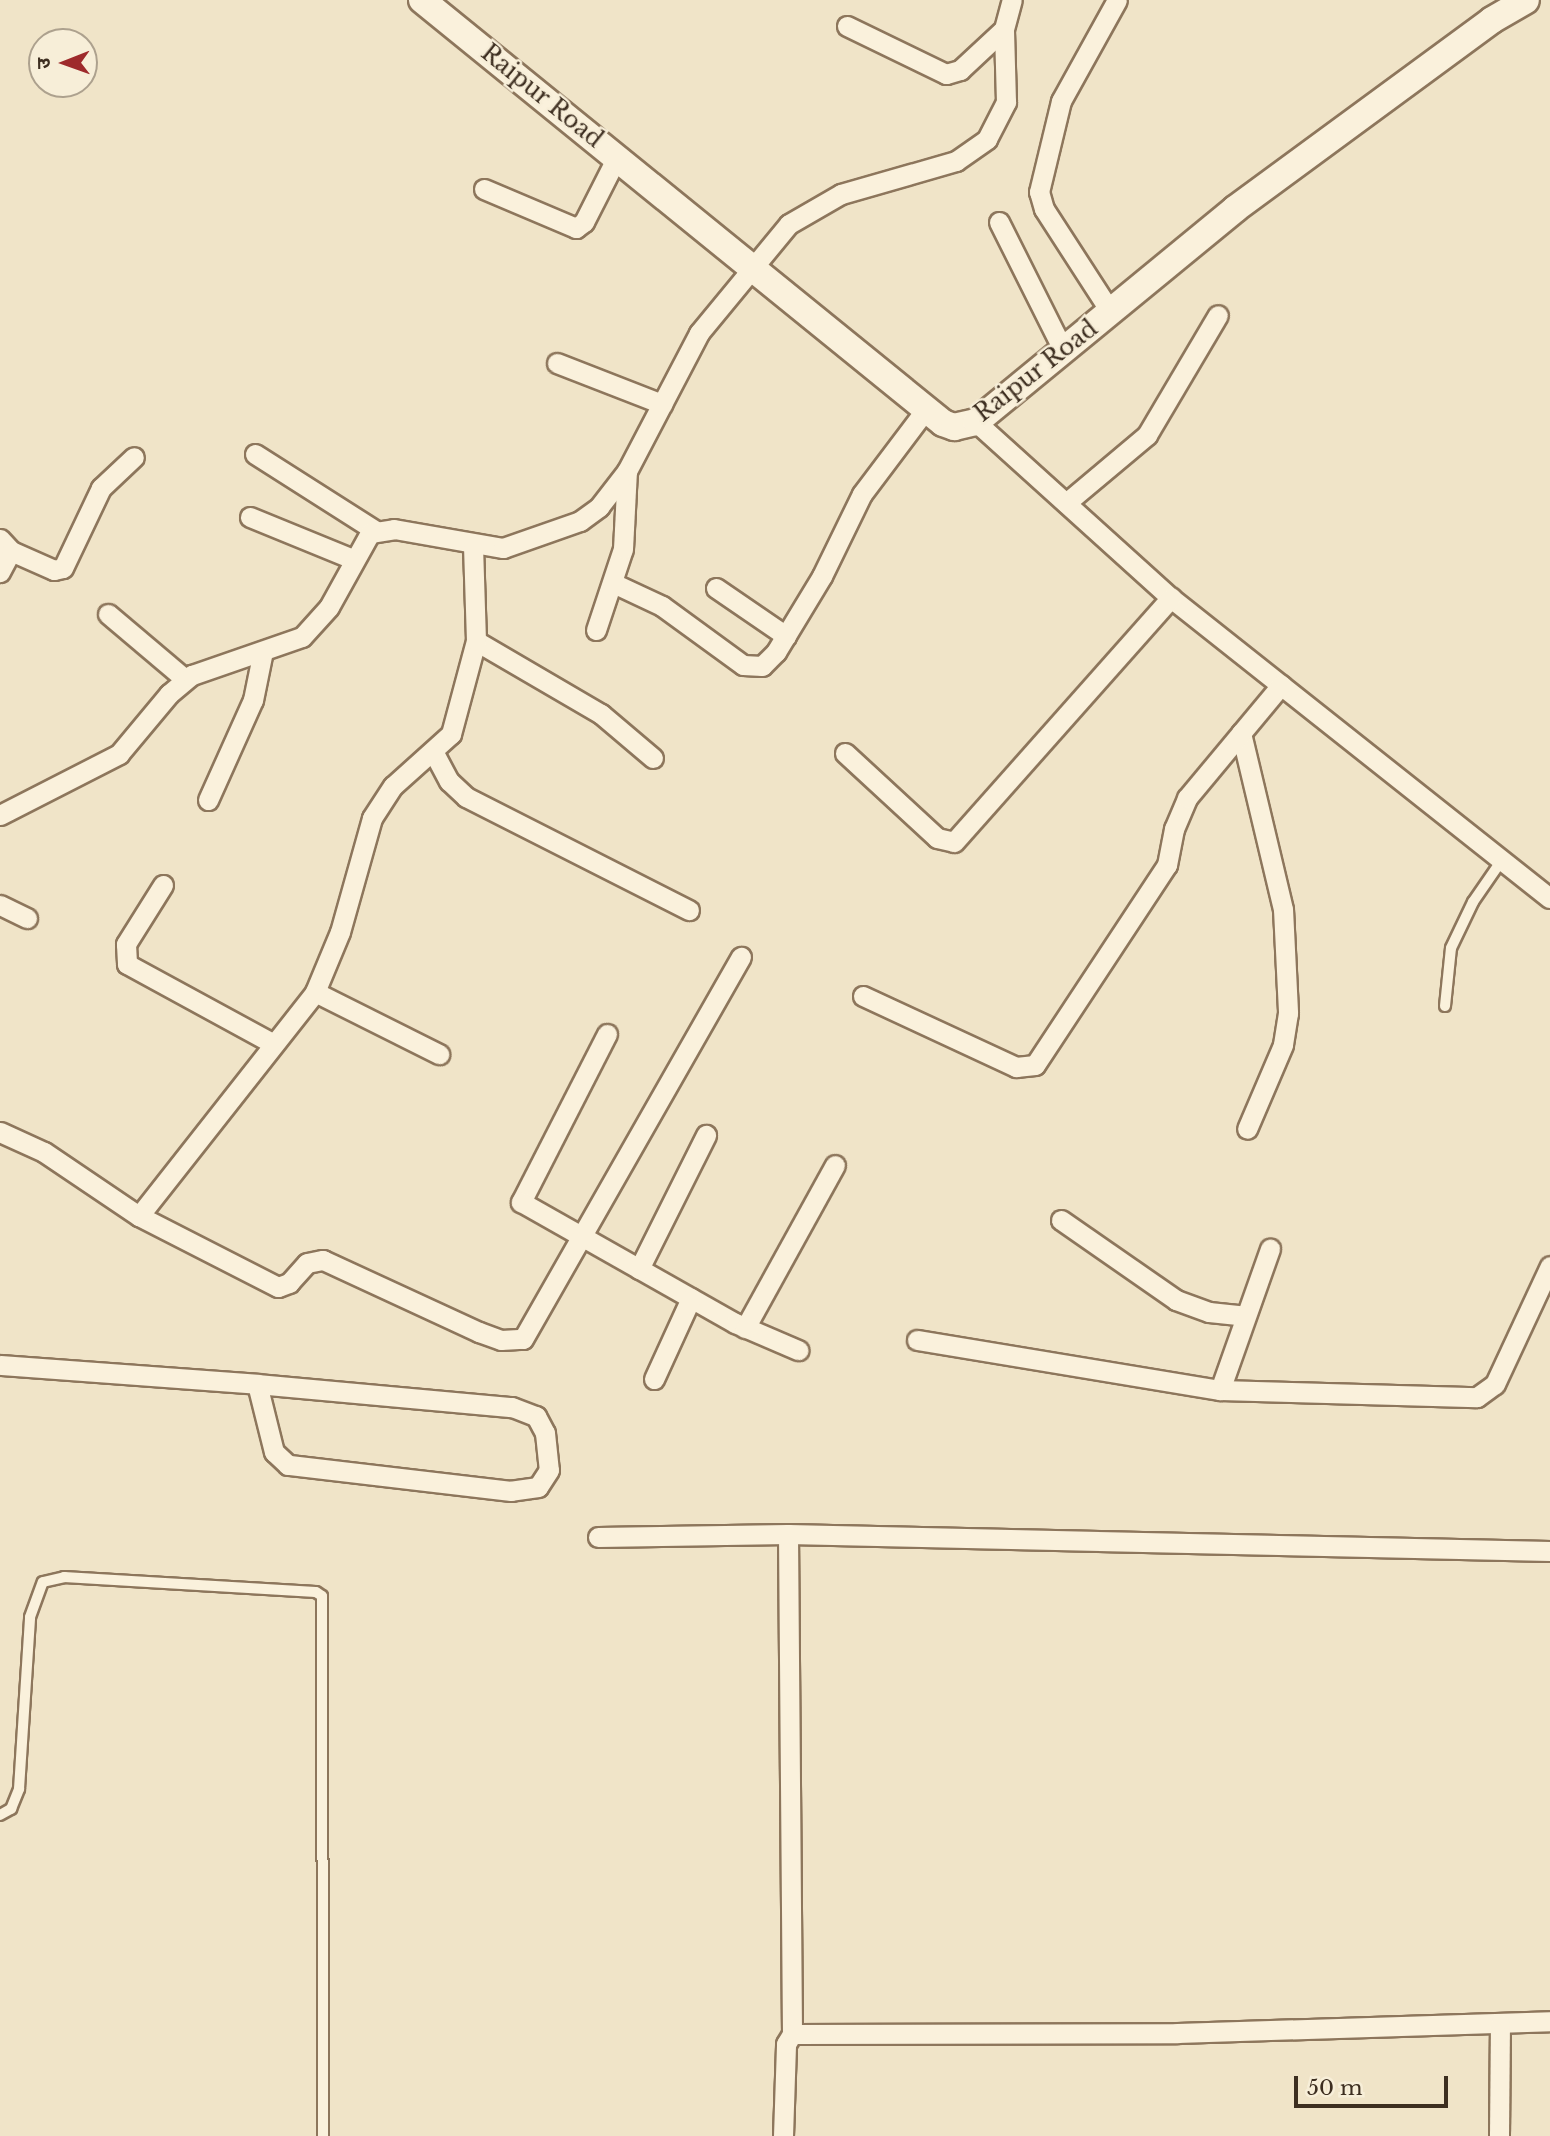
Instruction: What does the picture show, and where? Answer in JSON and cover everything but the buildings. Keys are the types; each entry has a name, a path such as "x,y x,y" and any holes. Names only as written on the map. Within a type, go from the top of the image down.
{"main road":[{"name":"Raipur Road","path":"422,0 926,409 954,427 976,422 1235,209 1492,20 1526,0"}],"street":[{"path":"0,815 120,754 185,679 289,644 314,628 366,536 376,531 394,529 473,546 513,547 580,521 599,507 627,471 699,332 751,265 789,224 815,206 956,160 987,139 1006,102 1004,29 1012,0"},
{"path":"1110,312 1044,209 1039,192 1061,101 1118,0"},
{"path":"847,26 946,74 960,71 1004,29"},
{"path":"484,189 576,228 584,222 617,157"},
{"path":"999,222 1063,350"},
{"path":"1066,503 1147,435 1218,316"},
{"path":"557,363 662,404"},
{"path":"613,583 662,606 743,665 762,666 786,636 862,494 926,409"},
{"path":"976,422 1171,598 1550,898"},
{"path":"255,454 376,531"},
{"path":"0,572 5,545 54,570 63,568 101,488 134,457"},
{"path":"596,630 623,549 627,471"},
{"path":"250,517 354,559"},
{"path":"139,1216 315,992 340,932 372,818 393,786 434,753 456,725 476,641 473,546"},
{"path":"716,588 786,636"},
{"path":"845,754 937,838 954,842 1171,598"},
{"path":"108,614 185,679"},
{"path":"476,641 601,714 653,758"},
{"path":"208,800 253,700 263,652"},
{"path":"863,996 1016,1067 1035,1065 1167,865 1174,829 1187,798 1281,685"},
{"path":"1241,733 1283,909 1288,1013 1283,1045 1247,1129"},
{"path":"434,753 449,781 466,796 689,910"},
{"path":"163,885 126,944 127,964 274,1044"},
{"path":"0,905 27,918"},
{"path":"0,1133 44,1152 139,1216 272,1285 284,1286 307,1263 323,1260 479,1332 515,1341 529,1334 580,1236 741,957"},
{"path":"315,992 439,1054"},
{"path":"607,1034 520,1197 523,1204 746,1328 798,1350"},
{"path":"639,1269 706,1135"},
{"path":"746,1328 835,1165"},
{"path":"1062,1220 1177,1300 1209,1312 1245,1316"},
{"path":"1220,1390 1270,1249"},
{"path":"917,1340 1220,1390 1483,1394 1495,1384 1550,1266"},
{"path":"654,1379 691,1298"},
{"path":"0,1365 257,1384 525,1409 536,1416 545,1433 549,1470 538,1488 511,1491 288,1465 274,1452 257,1384"},
{"path":"598,1537 788,1534 1550,1551"},
{"path":"783,2136 786,2044 792,2034 788,1534"},
{"path":"792,2034 1177,2033 1550,2021"},
{"path":"1499,2136 1500,2024"}],"lane":[{"path":"1444,1006 1447,963 1455,939 1502,859"},
{"path":"0,1815 11,1809 19,1789 30,1617 43,1582 64,1577 320,1593 325,1604 323,2136"}]}
